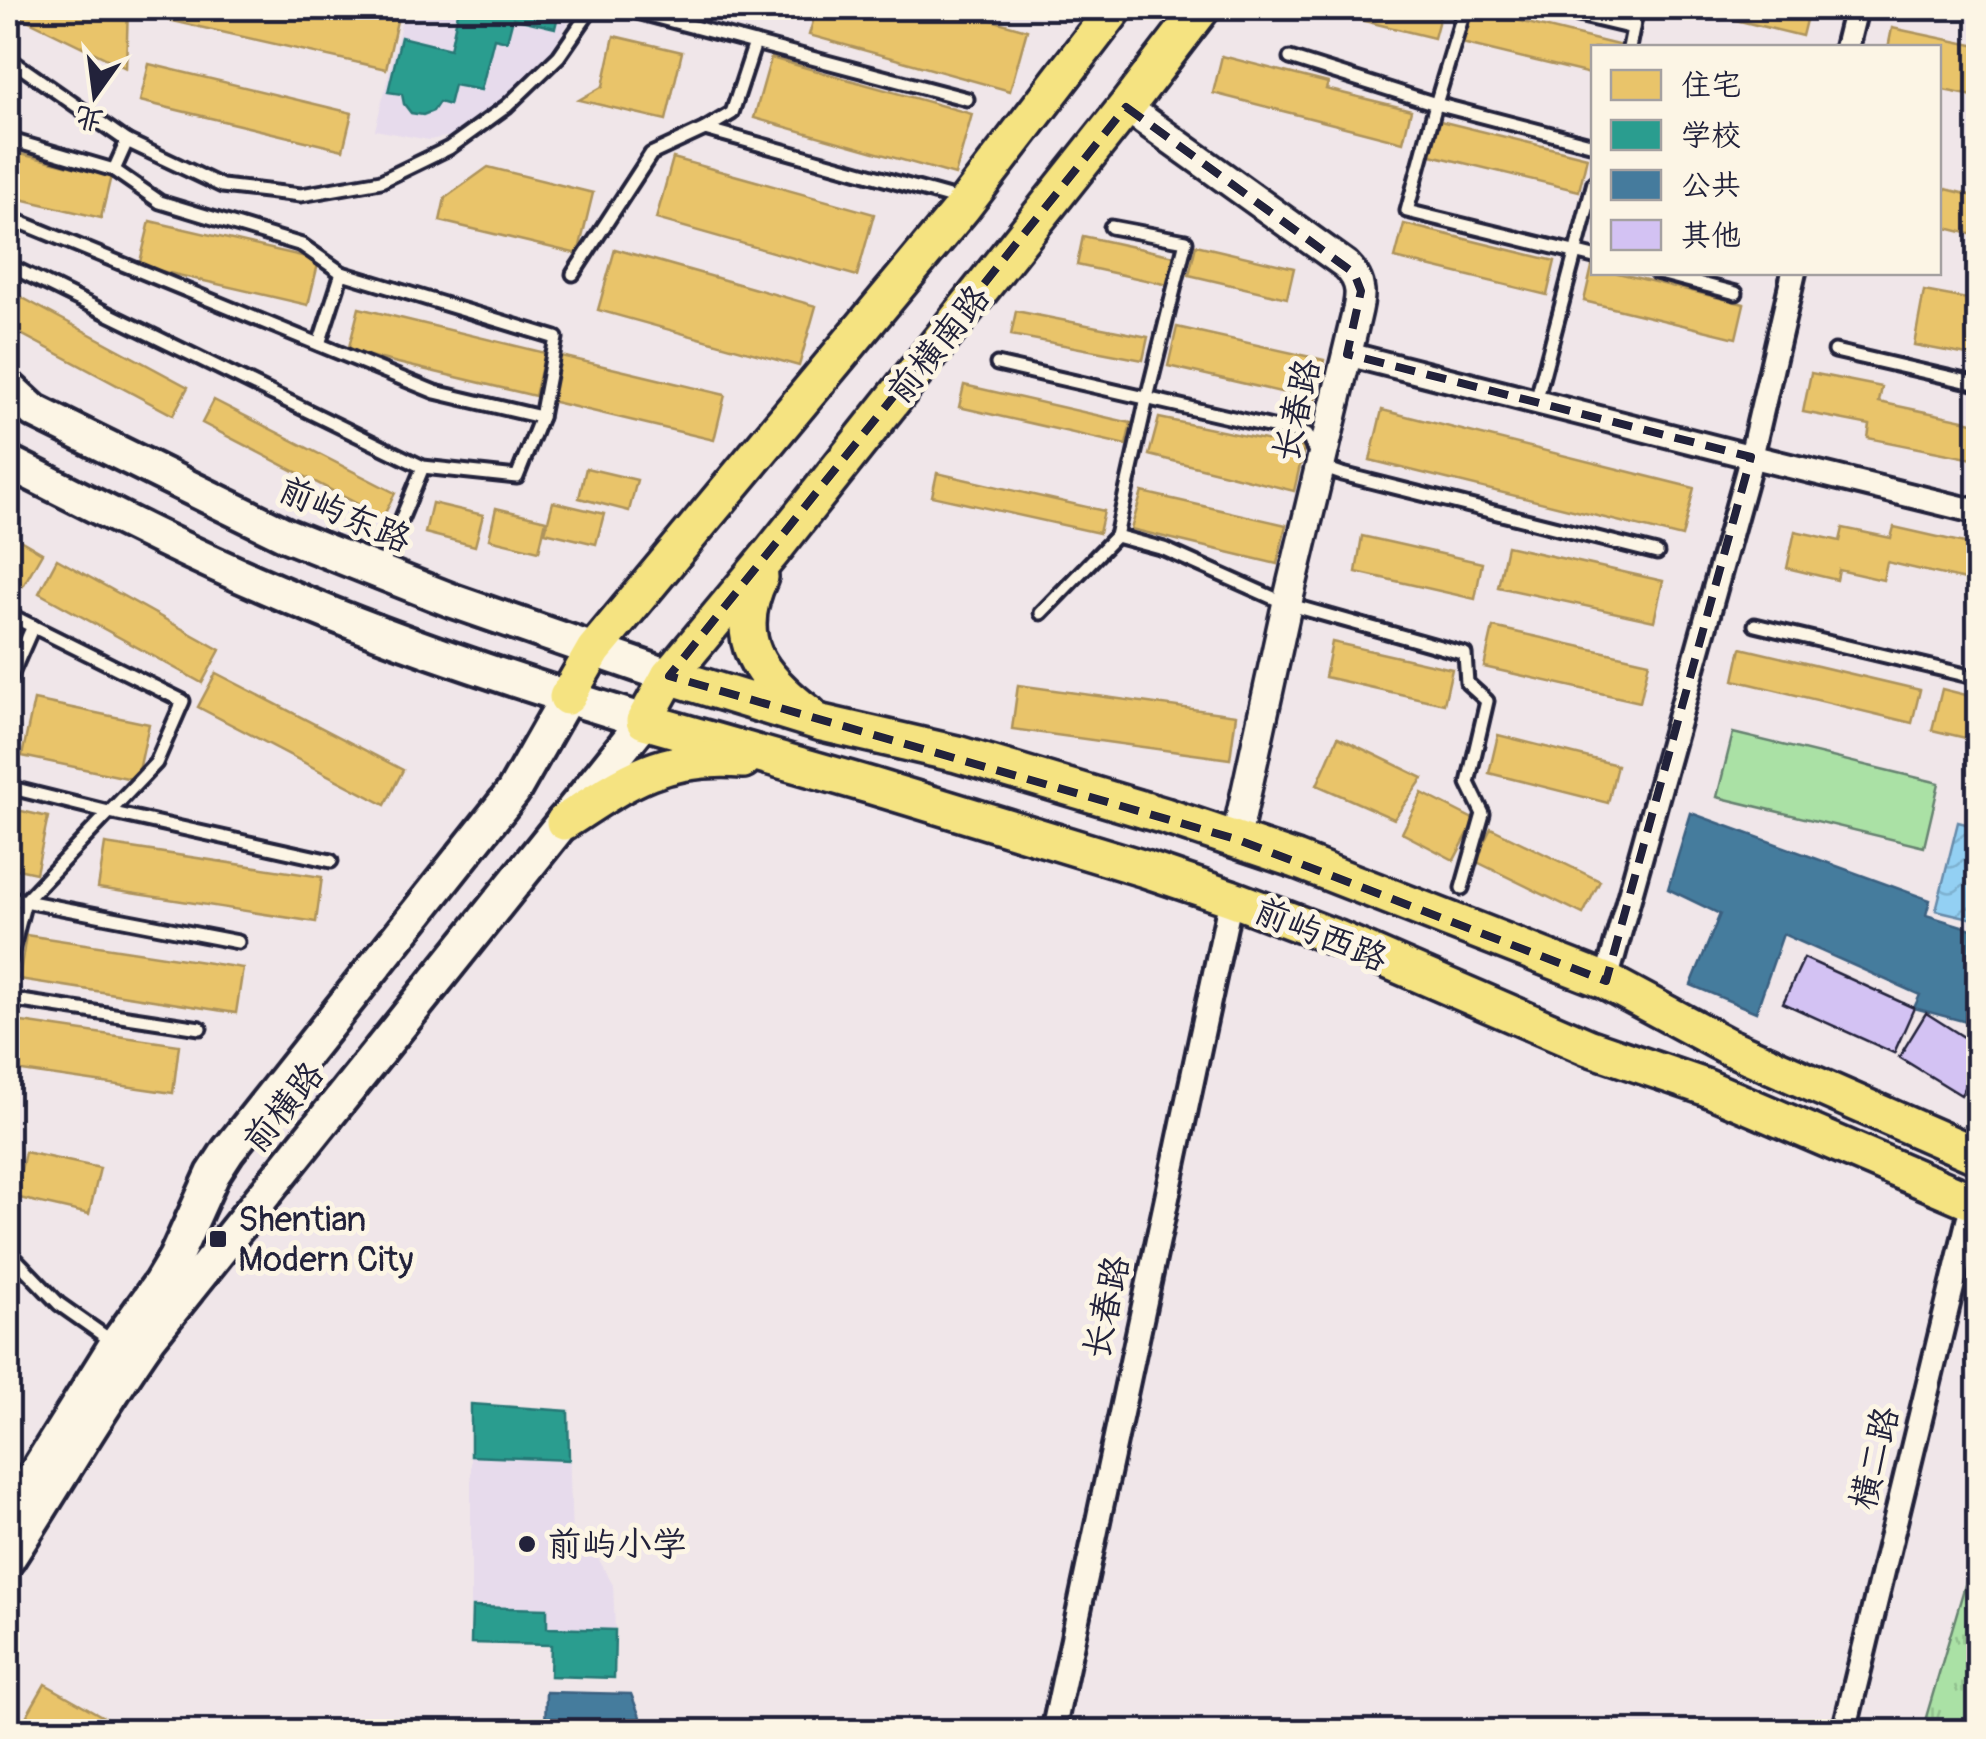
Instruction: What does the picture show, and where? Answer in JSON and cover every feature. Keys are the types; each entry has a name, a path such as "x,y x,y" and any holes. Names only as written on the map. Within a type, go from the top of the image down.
{"main road":[{"name":"前横南路","path":"567,697 594,650 962,208 1114,8"},
{"name":"前横南路","path":"644,721 669,676 772,552 1202,8"},
{"name":"前屿东路","path":"8,387 34,411 286,535 453,601 669,676"},
{"path":"8,462 268,588 438,654 644,721"},
{"path":"772,552 748,612 748,638 753,654 770,679 822,723"},
{"name":"前屿西路","path":"669,676 822,723 957,754 1296,860 1606,982 1727,1046 1978,1156"},
{"name":"前横路","path":"8,1517 116,1344 160,1284 228,1151 513,792 567,697"},
{"name":"前屿西路","path":"644,721 872,786 1232,898 1336,938 1588,1047 1704,1087 1976,1203"},
{"name":"前横路","path":"8,1559 111,1392 150,1337 644,721"},
{"path":"564,822 644,772 718,758 754,761 872,786"}],"street":[{"path":"1847,45 1856,8"},
{"name":"长春路","path":"1126,108 1360,281 1322,467 1287,604 1236,839"},
{"path":"1606,982 1751,457 1793,275"},
{"path":"1347,354 1978,512"},
{"name":"长春路","path":"1053,1732 1232,898"},
{"name":"横二路","path":"1844,1732 1976,1203"}],"lane":[{"path":"8,58 126,141 222,186 301,195 381,181 448,148 507,106 559,56 592,8"},
{"path":"626,8 967,98"},
{"path":"1465,8 1408,211 1591,256"},
{"path":"1549,8 1633,28"},
{"path":"1630,45 1637,8"},
{"path":"573,274 651,154 732,113 755,42"},
{"path":"1290,58 1436,104 1591,144"},
{"path":"706,129 956,199 962,208"},
{"path":"8,139 114,170 160,202 302,245 342,273 556,338 541,417 517,476 423,466 8,266"},
{"path":"114,170 126,141"},
{"path":"1536,402 1591,193"},
{"path":"8,218 435,392 541,417"},
{"path":"1041,613 1116,536 1186,241 1111,227"},
{"path":"319,344 342,273"},
{"path":"1667,275 1736,293"},
{"path":"1835,352 1978,384"},
{"path":"997,364 1307,435 1322,467 1657,552"},
{"path":"379,572 423,466"},
{"path":"1116,536 1164,549 1287,604 1465,654 1467,684 1487,701 1468,783 1483,814 1462,888"},
{"path":"8,614 183,701 156,763 25,900 8,966"},
{"path":"1754,625 1978,678"},
{"path":"8,683 33,626"},
{"path":"8,787 331,860"},
{"path":"8,897 238,942"},
{"path":"8,1000 200,1028"},
{"path":"8,1251 59,1304 116,1344"}],"highlighted area":[{"path":"1126,107 1354,273 1361,291 1347,354 1751,457 1606,981 1236,839 669,676"}],"shaded area":[{"path":"405,8 577,8 552,50 486,115 451,136 429,140 375,130"},
{"name":"前屿小学","path":"471,1404 568,1411 572,1540 592,1547 613,1585 614,1678 550,1676 550,1645 471,1643"}],"green space":[{"path":"1733,733 1939,783 1924,847 1717,797"},
{"path":"1978,1541 1978,1731 1922,1731"}],"water":[{"path":"1958,822 1978,827 1978,920 1936,910"}],"building: 住宅":[{"path":"24,8 128,8 126,68 19,16"},
{"path":"166,8 378,8 399,12 386,69 164,19"},
{"path":"817,8 948,8 1027,30 1010,91 809,35"},
{"path":"1311,8 1442,8 1434,38"},
{"path":"1686,8 1809,8 1802,36"},
{"path":"1470,9 1618,45 1591,45 1591,74 1462,43"},
{"path":"1892,28 1978,46 1978,97 1941,90 1941,45 1889,45"},
{"path":"614,36 682,52 666,120 579,100 603,86"},
{"path":"1222,56 1328,83 1326,89 1411,110 1403,142 1213,93"},
{"path":"771,58 972,114 955,175 754,118"},
{"path":"149,64 352,113 343,150 140,101"},
{"path":"1436,120 1587,157 1579,191 1427,154"},
{"path":"8,151 111,176 101,218 8,196"},
{"path":"673,158 874,214 857,276 656,219"},
{"path":"488,167 593,193 578,254 440,221 445,198"},
{"path":"1941,188 1978,197 1978,236 1941,227"},
{"path":"150,221 319,260 308,305 139,266"},
{"path":"1404,224 1555,261 1547,295 1395,258"},
{"path":"1083,236 1179,257 1173,286 1077,265"},
{"path":"1196,245 1294,268 1287,298 1189,275"},
{"path":"615,249 816,306 799,366 598,310"},
{"path":"1591,271 1591,275 1626,275 1744,304 1736,338 1584,301"},
{"path":"8,290 188,387 173,415 8,327"},
{"path":"1924,291 1978,301 1978,357 1914,345"},
{"path":"359,308 545,353 535,396 348,351"},
{"path":"1016,311 1148,337 1143,360 1011,335"},
{"path":"1177,327 1324,360 1315,400 1168,366"},
{"path":"557,355 725,395 714,440 546,400"},
{"path":"1811,373 1882,387 1879,402 1978,423 1978,460 1868,438 1870,425 1803,412"},
{"path":"964,385 1131,423 1126,445 959,407"},
{"path":"214,400 395,493 383,517 202,423"},
{"path":"1382,410 1694,488 1682,537 1370,460"},
{"path":"1159,418 1304,448 1294,491 1149,455"},
{"path":"586,468 637,480 629,511 579,498"},
{"path":"937,473 1104,511 1099,533 932,496"},
{"path":"1142,492 1286,525 1277,564 1131,529"},
{"path":"553,502 604,514 596,544 545,532"},
{"path":"432,503 483,515 475,546 425,533"},
{"path":"496,508 546,520 539,551 489,539"},
{"path":"1894,527 1978,546 1978,583 1887,562 1883,580 1839,570 1837,580 1787,568 1795,531 1840,541 1843,528 1891,538"},
{"path":"8,533 42,553 23,586 8,576"},
{"path":"1362,536 1482,563 1475,599 1356,572"},
{"path":"1507,546 1663,581 1654,621 1498,587"},
{"path":"57,559 220,650 202,683 39,593"},
{"path":"1493,627 1649,662 1640,702 1484,667"},
{"path":"1332,642 1452,669 1444,704 1325,677"},
{"path":"1741,648 1920,690 1912,723 1734,680"},
{"path":"216,673 403,770 385,805 198,707"},
{"path":"1018,685 1236,715 1230,759 1012,729"},
{"path":"1942,689 1978,698 1978,741 1932,730"},
{"path":"34,700 149,724 137,780 22,756"},
{"path":"1498,735 1617,765 1608,803 1489,773"},
{"path":"1338,737 1423,778 1394,819 1317,785"},
{"path":"1422,793 1475,820 1454,860 1402,833"},
{"path":"8,808 48,817 36,873 8,867"},
{"path":"1491,828 1600,881 1583,914 1475,861"},
{"path":"105,844 322,877 316,922 98,888"},
{"path":"26,935 243,968 236,1013 19,979"},
{"path":"15,1021 179,1045 173,1093 8,1069"},
{"path":"25,1152 100,1168 89,1214 15,1197"},
{"path":"45,1684 130,1732 39,1732 23,1722"}],"building: 学校":[{"path":"459,8 560,8 555,28 513,18 507,41 494,38 481,90 454,85 449,105 439,102 433,111 423,115 411,113 402,94 388,92 401,37 450,49"},
{"path":"471,1404 568,1411 569,1460 471,1456"},
{"path":"472,1607 547,1609 547,1628 615,1630 614,1678 550,1676 551,1645 471,1643"}],"building: 公共":[{"path":"1691,813 1930,900 1926,915 1978,931 1978,1025 1914,1008 1920,995 1783,934 1756,1012 1691,985 1720,914 1668,889"},
{"path":"546,1692 631,1694 646,1732 545,1732"}],"building: 其他":[{"path":"1804,958 1914,1008 1894,1053 1783,1003"},
{"path":"1926,1013 1978,1046 1978,1066 1961,1095 1899,1057"}],"place":[{"name":"Shentian Modern City","path":"218,1239"},
{"name":"前屿小学","path":"527,1544"}]}
